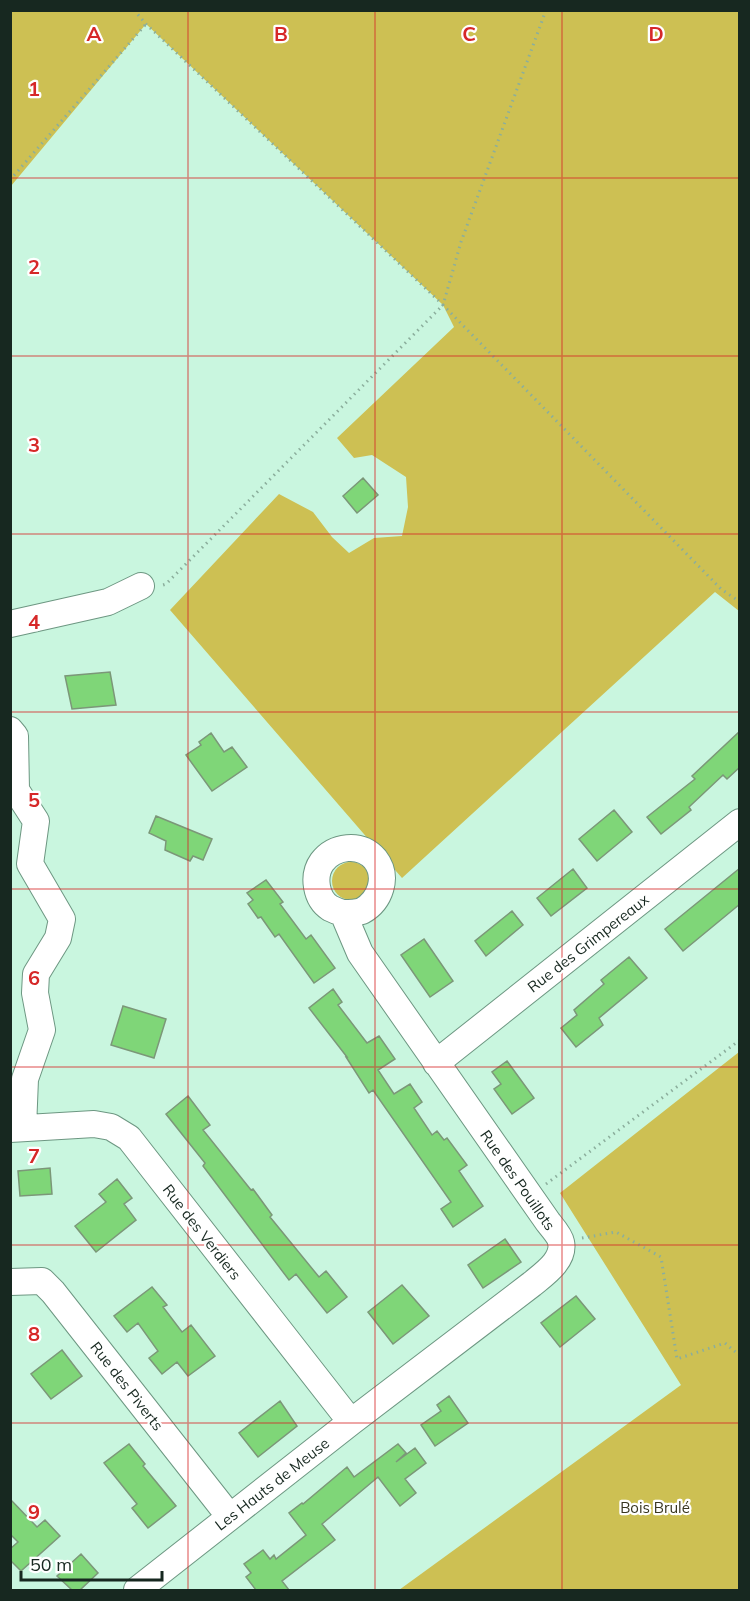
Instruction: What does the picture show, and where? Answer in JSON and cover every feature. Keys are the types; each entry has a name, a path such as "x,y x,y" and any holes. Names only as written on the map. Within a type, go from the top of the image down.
{"street":[{"path":"10,624 108,602 141,586"},
{"path":"10,730 15,736 16,789 36,821 30,864 62,919 58,938 36,975 35,993 42,1030 25,1079 17,1129"},
{"name":"Rue des Grimpereaux","path":"436,1063 740,822"},
{"name":"Rue des Pouillots","path":"343,913 360,953 561,1242 560,1254 553,1266 351,1422"},
{"name":"Rue des Verdiers","path":"17,1129 94,1124 111,1127 129,1138 351,1422"},
{"name":"Rue des Piverts","path":"10,1282 42,1281 53,1292 230,1517"},
{"name":"Les Hauts de Meuse","path":"136,1590 351,1422"}],"path":[{"path":"134,10 146,24 443,305 721,589 740,602"},
{"path":"141,586 166,584 443,305 461,242 546,10"},
{"path":"10,180 146,24"},
{"path":"530,1196 740,1040"},
{"path":"561,1242 616,1232 661,1257 677,1359 725,1343 740,1356"}],"green space":[{"path":"10,11 739,11 739,611 715,592 402,878 170,610 279,494 313,512 332,537 349,553 374,538 402,536 408,507 406,477 372,455 354,458 337,438 454,327 443,305 146,24 11,186"},
{"path":"351,862 364,868 370,881 364,894 351,900 338,894 332,881 338,868"},
{"name":"Bois Brulé","path":"739,1052 739,1590 399,1590 681,1385 560,1193"}],"building":[{"path":"363,478 378,495 357,513 343,496"},
{"path":"110,672 116,705 72,709 65,676"},
{"path":"740,731 740,767 727,779 723,775 689,807 691,810 661,834 647,817 695,779 692,776"},
{"path":"211,733 224,752 232,747 247,767 212,791 186,755 201,745 199,742"},
{"path":"614,810 632,832 597,861 579,839"},
{"path":"156,816 212,839 203,860 193,856 190,861 165,850 166,841 149,833"},
{"path":"740,868 740,904 683,951 665,929"},
{"path":"573,869 587,888 551,916 537,898"},
{"path":"266,880 283,902 280,904 306,939 311,935 335,968 314,983 279,934 275,937 261,917 258,918 248,904 253,900 247,893"},
{"path":"512,911 523,925 486,956 475,941"},
{"path":"424,939 453,981 430,997 401,955"},
{"path":"629,957 647,978 599,1018 603,1025 576,1047 561,1028 577,1015 574,1010 604,984 601,980"},
{"path":"333,989 342,1002 338,1005 367,1043 379,1036 395,1059 378,1070 394,1094 410,1084 422,1102 414,1108 432,1135 437,1131 444,1140 447,1138 467,1165 459,1171 483,1206 453,1227 441,1209 451,1202 373,1090 369,1093 347,1057 309,1008"},
{"path":"123,1006 166,1019 154,1058 111,1045"},
{"path":"507,1061 534,1098 512,1114 494,1089 501,1084 492,1072"},
{"path":"188,1096 210,1125 203,1130 251,1190 253,1189 272,1215 270,1217 319,1277 326,1271 347,1297 327,1313 296,1274 289,1280 203,1166 205,1163 166,1114"},
{"path":"50,1168 52,1194 20,1196 18,1171"},
{"path":"117,1179 132,1198 124,1204 136,1220 96,1252 75,1226 106,1202 99,1194"},
{"path":"505,1239 521,1262 483,1288 468,1265"},
{"path":"402,1285 429,1316 393,1344 368,1312"},
{"path":"152,1287 167,1305 163,1307 182,1332 191,1325 215,1356 188,1376 177,1362 162,1374 149,1358 158,1351 138,1323 127,1332 114,1316"},
{"path":"576,1296 595,1319 560,1347 541,1323"},
{"path":"62,1350 82,1376 51,1399 31,1374"},
{"path":"449,1396 468,1423 435,1446 421,1425 441,1411 437,1405"},
{"path":"280,1401 297,1426 258,1457 239,1433"},
{"path":"129,1444 145,1464 143,1466 176,1506 148,1528 132,1508 137,1504 104,1463"},
{"path":"398,1444 406,1453 396,1462 415,1448 426,1463 405,1479 416,1493 400,1506 378,1477 322,1524 335,1540 282,1581 289,1590 256,1590 246,1577 251,1573 244,1564 263,1550 270,1559 274,1555 276,1559 306,1535 289,1513 347,1467 354,1477"},
{"path":"10,1499 37,1527 45,1520 60,1536 21,1571 10,1560 10,1549 18,1542 10,1534"},
{"path":"81,1554 98,1573 80,1590 72,1590 57,1576"}]}
